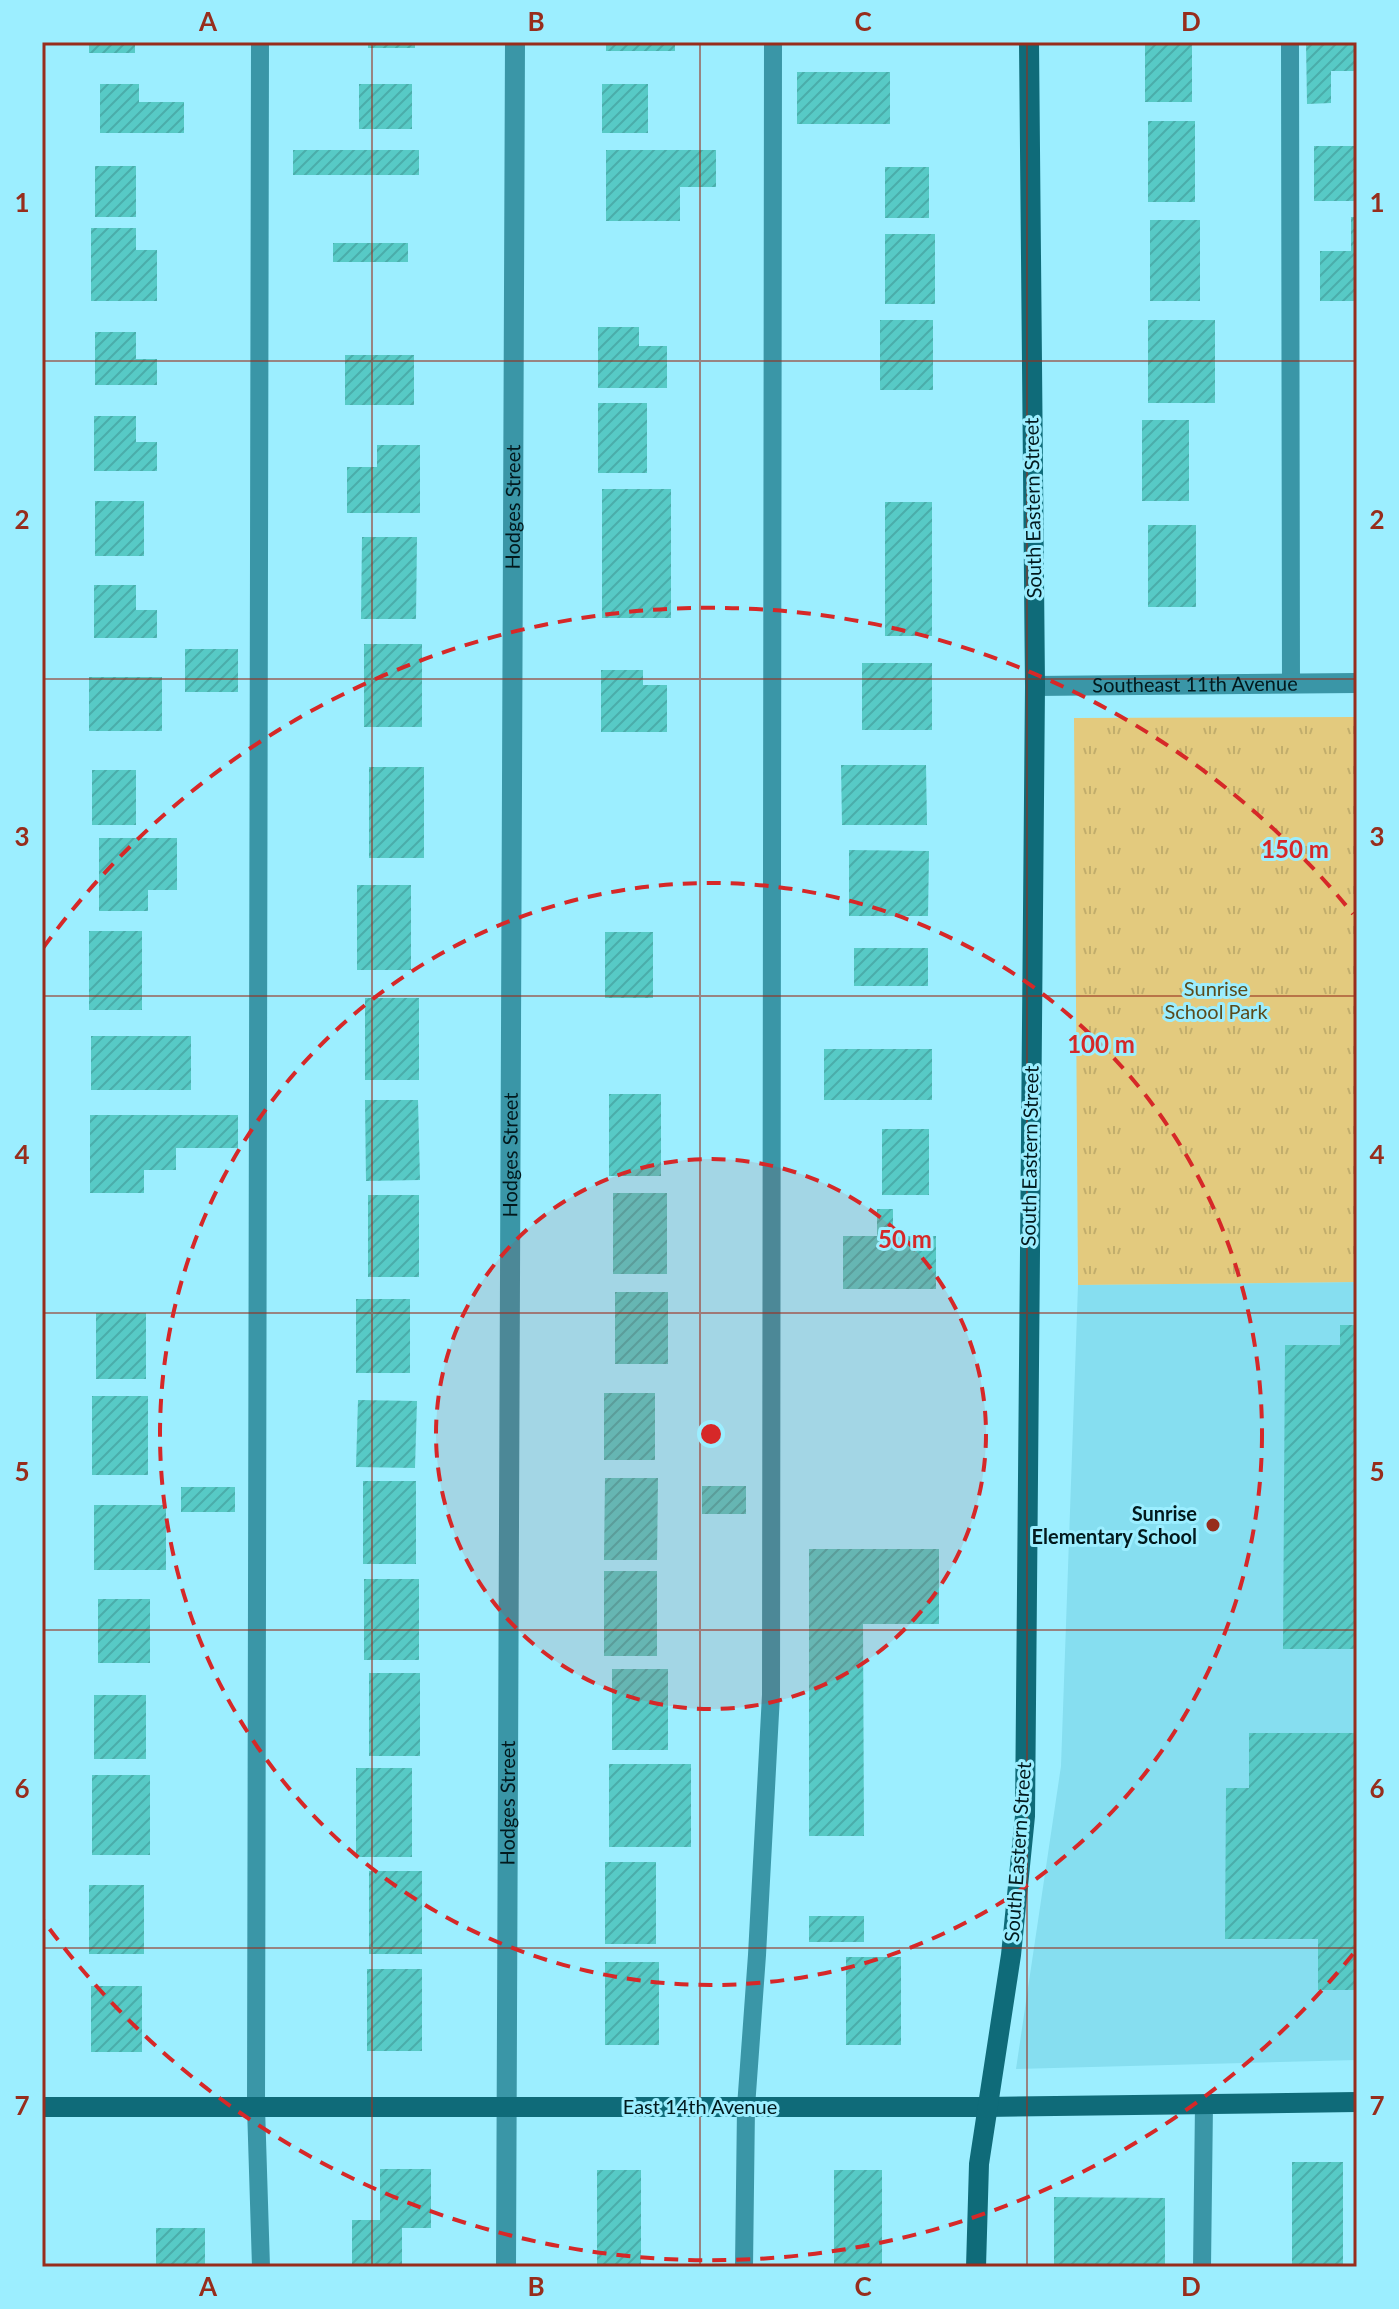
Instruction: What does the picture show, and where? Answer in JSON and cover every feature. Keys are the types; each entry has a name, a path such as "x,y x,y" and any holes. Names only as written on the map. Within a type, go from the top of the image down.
{"main road":[{"name":"South Eastern Street","path":"976,2267 979,2164 1011,1955 1025,1816 1035,686 1029,42"},
{"name":"East 14th Avenue","path":"42,2107 986,2107 1357,2102"}],"street":[{"name":"Hodges Street","path":"506,2267 515,42"},
{"name":"Southeast 11th Avenue","path":"1035,686 1357,683"}],"lane":[{"path":"260,42 256,2107 261,2267"},
{"path":"744,2267 746,2107 771,1695 773,42"},
{"path":"1290,42 1291,684"},
{"path":"1202,2267 1204,2104"}],"shaded area":[{"name":"Sunrise Elementary School","path":"1357,1282 1357,2060 1016,2069 1061,1766 1078,1285"}],"green space":[{"name":"Sunrise School Park","path":"1357,717 1357,1282 1078,1285 1074,718"}],"building":[{"path":"89,42 135,42 135,53 89,53"},
{"path":"368,42 415,42 415,48 368,48"},
{"path":"606,42 675,42 675,51 606,51"},
{"path":"1145,42 1192,42 1192,102 1145,102"},
{"path":"1306,42 1357,42 1357,71 1331,71 1331,103 1307,104"},
{"path":"797,72 890,72 890,124 797,124"},
{"path":"100,84 139,84 139,102 184,102 184,133 100,133"},
{"path":"359,84 412,84 412,129 359,129"},
{"path":"602,84 648,84 648,133 602,133"},
{"path":"1148,121 1195,121 1195,202 1148,202"},
{"path":"1314,146 1357,146 1357,201 1314,201"},
{"path":"293,150 419,150 419,175 293,175"},
{"path":"606,150 716,150 716,187 680,187 680,221 606,221"},
{"path":"95,166 136,166 136,217 95,217"},
{"path":"885,167 929,167 929,218 885,218"},
{"path":"1351,217 1357,217 1357,301 1320,301 1320,251 1351,251"},
{"path":"1150,220 1200,220 1200,301 1150,301"},
{"path":"91,228 136,228 136,250 157,250 157,301 91,301"},
{"path":"885,234 935,234 935,304 885,304"},
{"path":"333,243 408,243 408,262 333,262"},
{"path":"880,320 933,320 933,390 880,390"},
{"path":"1148,320 1215,320 1215,403 1148,403"},
{"path":"598,327 639,327 639,346 667,346 667,388 598,388"},
{"path":"95,332 136,332 136,359 157,359 157,385 95,385"},
{"path":"345,355 414,355 414,405 345,405"},
{"path":"598,403 647,403 647,473 598,473"},
{"path":"94,416 136,416 136,442 157,442 157,471 94,471"},
{"path":"1142,420 1189,420 1189,501 1142,501"},
{"path":"377,445 420,445 420,513 347,513 347,467 377,467"},
{"path":"602,489 671,489 671,618 602,618"},
{"path":"95,501 144,501 144,556 95,556"},
{"path":"885,502 932,502 932,636 885,636"},
{"path":"1148,525 1196,525 1196,607 1148,607"},
{"path":"362,537 417,537 416,619 361,619"},
{"path":"94,585 136,585 136,610 157,610 157,638 94,638"},
{"path":"364,644 422,644 422,727 364,727"},
{"path":"185,649 238,649 238,692 185,692"},
{"path":"862,663 932,663 932,730 862,730"},
{"path":"601,670 643,670 643,685 667,685 667,732 601,732"},
{"path":"89,677 162,677 162,731 89,731"},
{"path":"841,765 926,765 927,825 842,825"},
{"path":"369,767 424,767 424,858 369,858"},
{"path":"92,770 136,770 136,825 92,825"},
{"path":"99,838 177,838 177,890 148,890 148,911 99,911"},
{"path":"849,850 929,851 928,916 849,916"},
{"path":"357,885 411,885 411,970 357,970"},
{"path":"89,931 142,931 142,1010 89,1010"},
{"path":"605,932 653,932 653,998 605,998"},
{"path":"854,948 928,948 928,986 854,986"},
{"path":"365,998 419,998 419,1080 365,1080"},
{"path":"91,1036 191,1036 191,1090 91,1090"},
{"path":"824,1049 932,1049 932,1100 824,1100"},
{"path":"609,1094 661,1094 661,1176 609,1176"},
{"path":"365,1100 418,1100 420,1180 366,1181"},
{"path":"90,1115 238,1115 238,1148 176,1148 176,1170 144,1170 144,1193 90,1193"},
{"path":"882,1129 929,1129 929,1195 882,1195"},
{"path":"613,1193 667,1193 667,1274 613,1274"},
{"path":"368,1195 419,1195 419,1277 368,1277"},
{"path":"877,1209 893,1209 893,1236 936,1236 936,1289 843,1289 843,1236 877,1236"},
{"path":"615,1292 668,1292 668,1364 615,1364"},
{"path":"356,1299 410,1299 410,1373 356,1373"},
{"path":"96,1313 146,1313 146,1379 96,1379"},
{"path":"1340,1325 1357,1325 1357,1649 1283,1649 1285,1345 1340,1345"},
{"path":"604,1393 655,1393 655,1460 604,1460"},
{"path":"92,1396 148,1396 148,1475 92,1475"},
{"path":"358,1400 417,1401 415,1468 356,1467"},
{"path":"605,1478 658,1478 657,1560 604,1560"},
{"path":"363,1481 416,1481 416,1564 363,1564"},
{"path":"702,1486 746,1486 746,1514 702,1514"},
{"path":"181,1487 235,1487 235,1512 181,1512"},
{"path":"94,1505 166,1505 166,1570 94,1570"},
{"path":"809,1549 939,1549 939,1624 863,1624 864,1836 809,1836"},
{"path":"604,1571 657,1571 657,1656 604,1656"},
{"path":"364,1579 419,1579 419,1660 364,1660"},
{"path":"98,1599 150,1599 150,1663 98,1663"},
{"path":"612,1669 668,1669 668,1750 612,1750"},
{"path":"369,1673 420,1673 420,1756 369,1756"},
{"path":"94,1695 146,1695 146,1759 94,1759"},
{"path":"1249,1733 1357,1733 1357,1990 1318,1990 1318,1939 1225,1939 1226,1788 1249,1788"},
{"path":"609,1764 691,1764 691,1847 609,1847"},
{"path":"356,1768 412,1768 412,1857 356,1857"},
{"path":"92,1775 150,1775 150,1855 92,1855"},
{"path":"605,1862 656,1862 656,1944 605,1944"},
{"path":"369,1871 422,1871 422,1954 369,1954"},
{"path":"89,1885 144,1885 144,1954 89,1954"},
{"path":"809,1916 864,1916 864,1942 809,1942"},
{"path":"846,1957 901,1957 901,2045 846,2045"},
{"path":"605,1962 659,1962 659,2045 605,2045"},
{"path":"367,1969 422,1969 422,2051 367,2051"},
{"path":"91,1986 142,1986 142,2052 91,2052"},
{"path":"1292,2162 1343,2162 1343,2264 1292,2264"},
{"path":"380,2169 431,2169 431,2228 402,2228 402,2267 352,2267 352,2220 380,2220"},
{"path":"597,2170 641,2170 641,2267 597,2267"},
{"path":"834,2170 882,2170 882,2267 834,2267"},
{"path":"1054,2197 1165,2198 1165,2267 1054,2266"},
{"path":"156,2228 205,2228 205,2267 156,2267"}],"place":[{"name":"Sunrise Elementary School","path":"1213,1525"}]}
